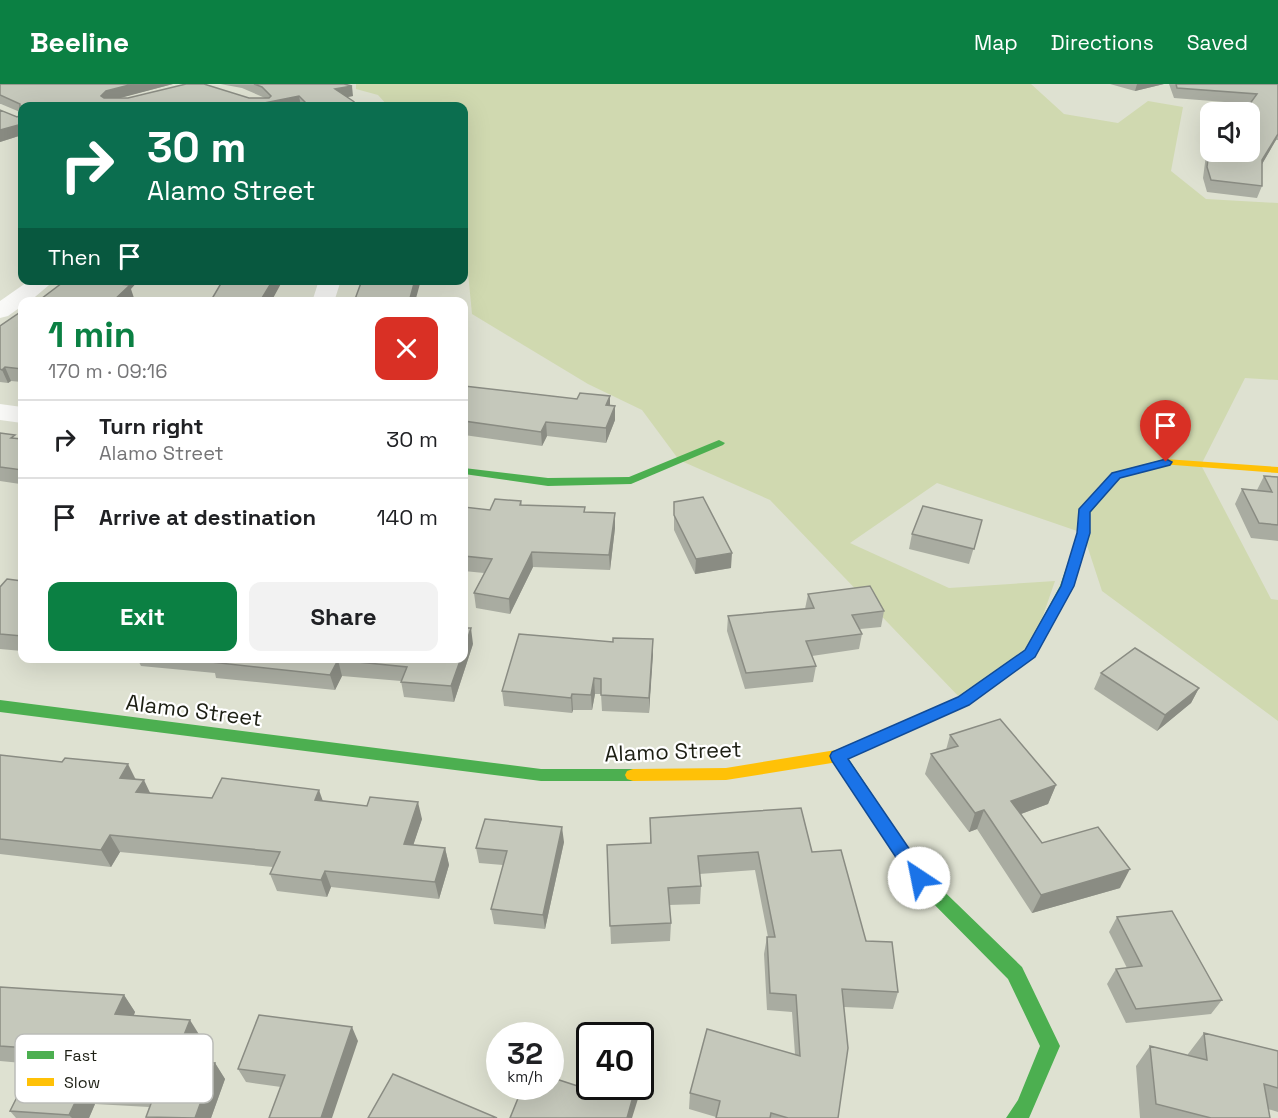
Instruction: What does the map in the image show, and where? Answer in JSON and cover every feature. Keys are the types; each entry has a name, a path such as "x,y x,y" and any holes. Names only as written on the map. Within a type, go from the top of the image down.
{"street":[{"path":"20,297 38,285"},
{"path":"0,311 18,299"},
{"path":"0,412 18,414"},
{"path":"468,472 548,482 631,480 719,443"},
{"name":"Alamo Street","path":"0,706 541,775 726,774 838,756 963,701 1030,653 1067,586 1083,533 1084,512 1116,475 1166,462 1278,470"},
{"path":"838,756 919,878 1015,973 1050,1046 1025,1107 1016,1118"}],"green space":[{"path":"356,84 1031,84 1064,114 1118,123 1148,101 1183,107 1171,171 1206,199 1278,203 1278,380 1245,378 1201,465 1271,599 1278,600 1278,721 1102,591 1083,533 937,483 850,543 949,588 1055,581 1030,653 963,701 770,500 679,460 642,410 588,384 472,314 468,272 468,102 384,102 378,95 356,89"}],"building":[{"path":"0,84 133,84 106,91 101,96 128,98 186,84 204,84 249,98 269,98 271,96 262,87 254,84 344,84 352,86 335,89 354,102 305,102 299,96 269,102 18,103 0,95"},
{"path":"1176,84 1278,84 1278,134 1262,160 1262,186 1211,180 1207,167 1208,162 1260,162 1260,102 1251,102 1257,94 1177,88"},
{"path":"0,110 17,117 18,125 0,130"},
{"path":"59,285 130,285 117,297 44,297"},
{"path":"220,285 270,285 263,297 213,297"},
{"path":"360,285 414,285 410,297 356,297"},
{"path":"18,314 18,369 5,367 0,369 0,326"},
{"path":"468,386 577,399 580,393 610,396 606,405 615,406 606,428 546,422 541,432 468,422"},
{"path":"0,433 15,435 11,438 18,439 18,469 0,467"},
{"path":"1264,476 1278,477 1278,525 1259,523 1242,489 1272,492"},
{"path":"703,497 732,553 696,559 674,515 674,502"},
{"path":"495,499 521,501 520,505 585,507 584,512 615,513 609,555 532,552 509,599 474,593 492,559 468,556 468,507 490,510"},
{"path":"923,506 982,520 974,549 912,534"},
{"path":"7,579 18,580 18,636 0,634 0,587"},
{"path":"870,586 884,611 852,615 862,634 806,641 816,666 746,673 728,616 814,608 808,594"},
{"path":"519,634 613,642 613,638 653,639 649,698 601,695 601,679 594,678 591,695 572,694 571,698 502,691"},
{"path":"1135,648 1199,688 1165,715 1101,673"},
{"path":"219,663 336,663 330,675"},
{"path":"368,663 459,663 451,686 401,682 407,667"},
{"path":"1000,719 1056,785 1011,801 1042,843 1098,827 1130,869 1041,895 984,810 975,813 931,754 958,746 950,735"},
{"path":"0,755 62,762 65,758 128,764 120,778 144,780 136,792 212,798 222,778 319,790 315,800 367,806 370,797 418,802 404,844 445,848 435,882 325,871 321,880 270,874 280,852 110,835 101,850 0,839"},
{"path":"801,808 812,852 841,850 866,941 892,942 898,992 842,989 848,1048 838,1118 788,1118 771,1113 770,1118 716,1118 720,1101 690,1093 707,1029 800,1056 796,995 770,993 767,937 775,937 758,852 698,856 701,886 668,888 671,923 610,926 607,845 651,843 650,818"},
{"path":"485,819 562,827 543,915 491,909 507,851 476,848"},
{"path":"1172,911 1222,1000 1136,1009 1116,969 1142,966 1117,917"},
{"path":"0,987 124,995 115,1014 190,1020 184,1034 15,1034 15,1047 0,1046"},
{"path":"259,1015 352,1027 321,1118 269,1118 285,1075 238,1069"},
{"path":"1204,1033 1278,1051 1278,1088 1264,1084 1270,1118 1211,1118 1156,1104 1150,1046 1207,1060"},
{"path":"393,1074 497,1118 368,1118"},
{"path":"564,1082 576,1085 576,1100 632,1100 627,1118 510,1118 517,1100 564,1100"},
{"path":"15,1101 15,1103 75,1103 69,1115 10,1111"},
{"path":"151,1103 200,1103 195,1118 146,1117"}],"traffic: fast":[{"path":"468,472 548,482 631,480 719,443"},
{"path":"883,736 963,701 1030,653 1067,586 1084,533 1084,512 1116,475 1165,462"},
{"path":"0,706 541,775 633,775"},
{"path":"838,756 919,878 1015,973 1050,1046 1025,1107 1016,1118"}],"traffic: slow":[{"path":"1165,462 1278,470"},
{"path":"633,775 726,774 838,756 883,736"}],"route":[{"path":"919,878 838,756 963,701 1030,653 1067,586 1083,533 1084,512 1116,475 1166,462"}]}
